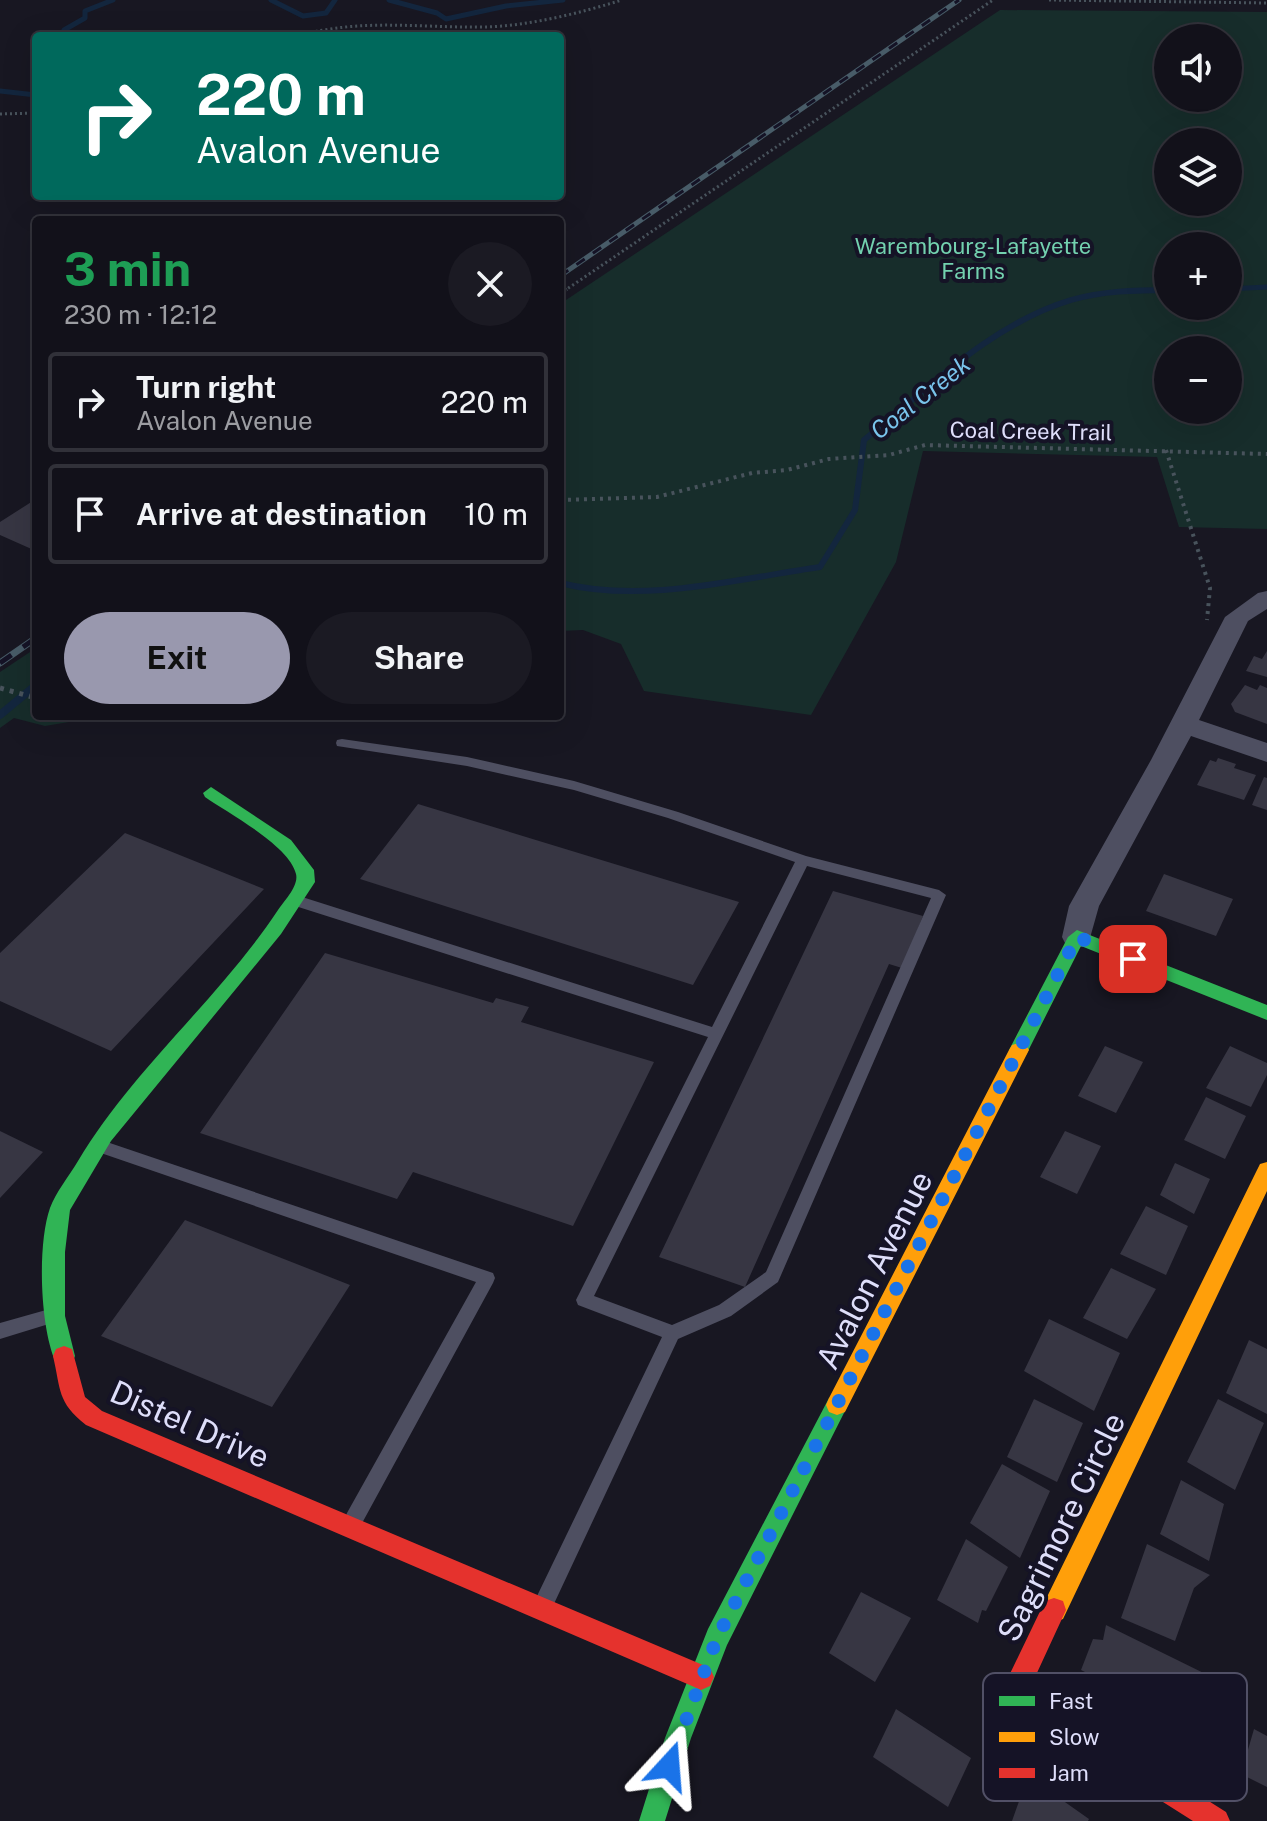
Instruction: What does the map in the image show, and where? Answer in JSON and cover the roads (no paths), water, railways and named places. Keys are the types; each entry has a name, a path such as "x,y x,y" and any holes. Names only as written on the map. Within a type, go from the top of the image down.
{"street":[{"path":"1267,598 1238,617 1184,724 1084,906 1077,937 1267,1013"},
{"path":"1184,724 1267,753"},
{"name":"Distel Drive","path":"211,793 260,824 303,862 306,882 275,929 97,1144 60,1209 54,1252 54,1316 75,1403 94,1418 701,1677"},
{"name":"Avalon Avenue","path":"652,1821 717,1638 1077,937"},
{"name":"Sagrimore Circle","path":"1024,1673 1267,1170"},
{"name":"Sagrimore Circle","path":"1185,1801 1217,1821"}],"lane":[{"path":"342,743 440,756 542,777 699,822 803,860 939,895 772,1277 747,1300 713,1320 672,1333 584,1300 803,860"},
{"path":"294,900 717,1034"},
{"path":"97,1144 487,1278 350,1526"},
{"path":"0,1331 54,1316"},
{"path":"541,1609 672,1333"}],"waterway":[{"path":"67,32 64,30 85,18 85,11 113,0"},
{"path":"271,0 303,16 326,13 335,0"},
{"path":"389,0 437,13 446,19 506,6 563,0"},
{"path":"0,91 32,95"},
{"name":"Coal Creek","path":"1242,288 1267,287"},
{"name":"Coal Creek","path":"564,584 592,589 657,590 820,567 855,510 864,440 987,341 1042,311 1095,295 1168,290 1127,291"},
{"name":"Coal Creek","path":"0,715 32,688"}],"railway":[{"path":"564,273 959,0"},
{"path":"0,663 32,641"}],"park label":[{"name":"Warembourg-Lafayette Farms","path":"973,258"}]}
